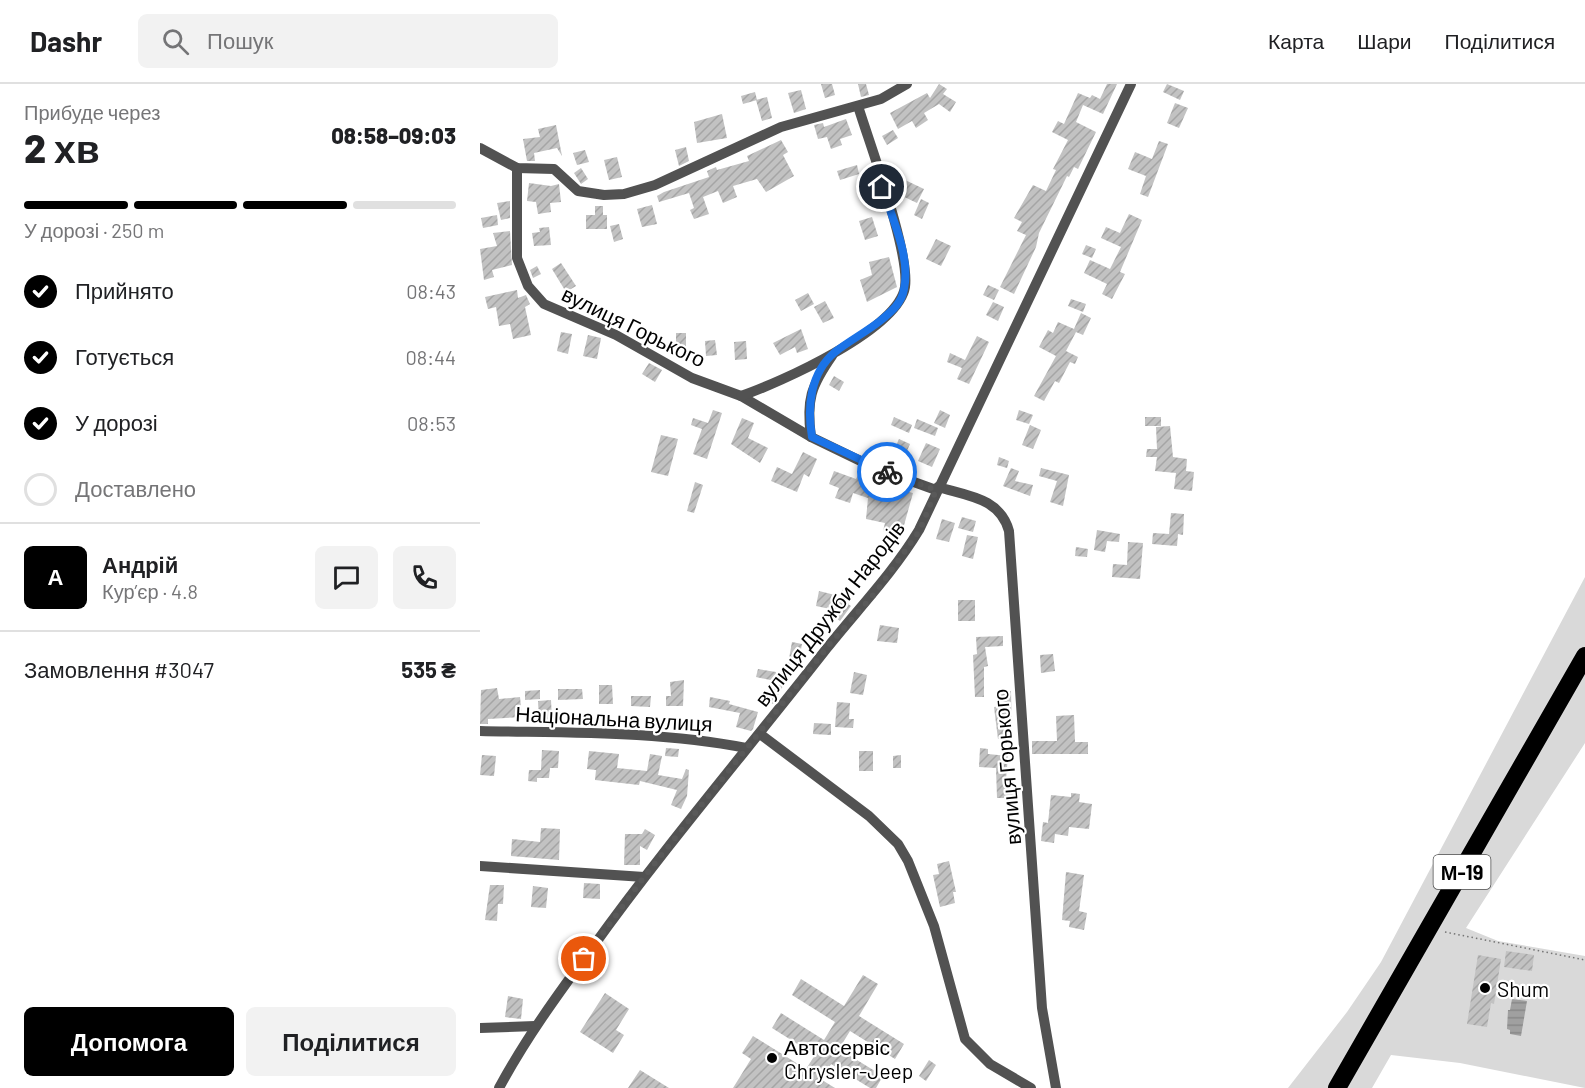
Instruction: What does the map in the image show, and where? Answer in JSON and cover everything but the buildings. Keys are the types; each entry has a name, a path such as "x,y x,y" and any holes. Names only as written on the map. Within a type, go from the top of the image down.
{"highway":[{"name":"М-19","path":"1337,1088 1585,656"}],"street":[{"path":"480,148 517,168 554,169 572,188 581,192 604,195 624,194 655,185 781,127 858,106 894,93 907,84"},
{"name":"вулиця Дружби Народів","path":"499,1088 535,1026 644,877 902,556 920,530 937,489 1131,84"},
{"path":"741,396 782,380 834,353 893,311 903,296 905,284 901,248 858,106"},
{"name":"вулиця Горького","path":"517,168 517,258 525,280 537,298 548,307 606,330 692,378 741,396 812,437 875,468 995,507 1005,516 1009,531 1041,1008 1056,1088"},
{"path":"812,437 809,417 810,395 819,374 834,353"},
{"name":"Національна вулиця","path":"480,732 651,736 710,741 746,748"},
{"path":"760,734 869,816 898,844 908,861 933,926 961,1028 968,1044 990,1064 1030,1088"},
{"path":"480,866 644,877"},
{"path":"480,1028 535,1026"}],"path":[{"path":"1432,925 1454,935 1585,960"}],"shaded area":[{"path":"1585,577 1585,743 1466,928 1498,941 1585,956 1585,1088 1460,1063 1391,1055 1372,1088 1288,1088 1347,1012 1381,962"},
{"path":"1512,999 1527,1001 1521,1036 1510,1034 1510,1030 1507,1029 1508,1010 1510,1010"}],"way so far":[{"path":"584,959 644,877 746,748 760,734 830,644 876,592 920,530 936,490 887,472"}],"place":[{"name":"Shum","path":"1485,988"},
{"name":"Автосервіс Chrysler-Jeep","path":"772,1058"}],"route":[{"path":"882,187 904,262 906,279 903,296 893,311 834,353 814,384 808,406 812,437 887,472"}]}
